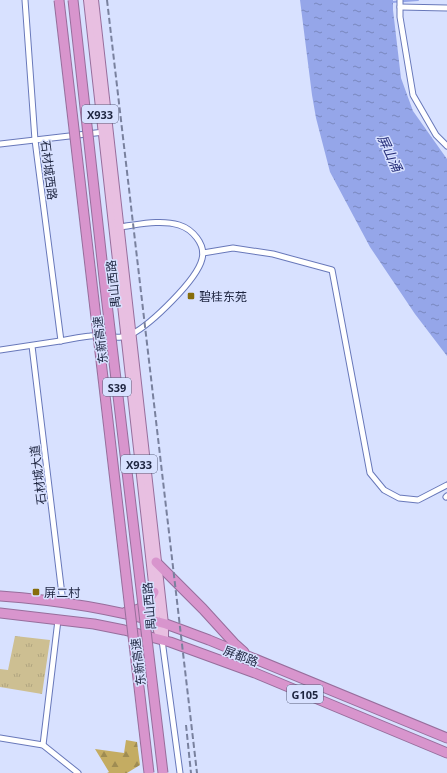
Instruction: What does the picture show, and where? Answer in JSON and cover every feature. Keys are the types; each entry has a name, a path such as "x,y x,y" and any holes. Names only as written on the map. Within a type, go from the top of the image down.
{"highway":[{"name":"东新高速","path":"59,0 149,773"},
{"name":"东新高速","path":"73,0 107,303 163,773"},
{"path":"156,562 203,609 234,643 251,658"},
{"path":"120,613 138,611 145,606 154,592"},
{"name":"屏都路","path":"0,596 63,603 120,613 160,623 209,640 447,738"},
{"name":"屏都路","path":"0,613 94,624 162,640 255,674 447,753"}],"main road":[{"name":"禺山西路","path":"88,0 116,227 154,592 164,637 162,640"},
{"name":"禺山西路","path":"94,0 105,132"},
{"name":"禺山西路","path":"128,335 156,562 160,623"}],"street":[{"name":"石材城西路","path":"25,0 35,140 61,341"},
{"path":"400,0 400,17 413,95 436,134 447,146"},
{"path":"400,7 447,8"},
{"path":"0,144 105,132"},
{"path":"0,350 32,346 91,335 114,338 128,335 159,314 176,297 199,266 202,259 200,243 197,238 181,225 152,223 116,227"},
{"path":"202,253 233,248 273,254 332,270 370,473 384,490 399,498 418,500 447,485"},
{"name":"石材城大道","path":"32,346 63,603"},
{"path":"43,745 58,620"},
{"path":"162,640 180,773"},
{"path":"0,738 43,745 75,772"}],"green space":[{"path":"15,636 50,640 42,694 0,687 0,669 8,670"},
{"path":"126,740 137,742 140,765 127,773 107,773 109,772 95,749 124,753"}],"water":[{"name":"屏山涌","path":"300,0 393,0 401,78 413,111 447,159 447,356 415,314 370,247 330,172 316,118"}],"waterway":[{"path":"392,2 418,0"}],"railway":[{"path":"107,0 197,773"},
{"path":"186,725 191,773"}],"place":[{"name":"碧桂东苑","path":"191,296"},
{"name":"屏二村","path":"36,592"}]}
